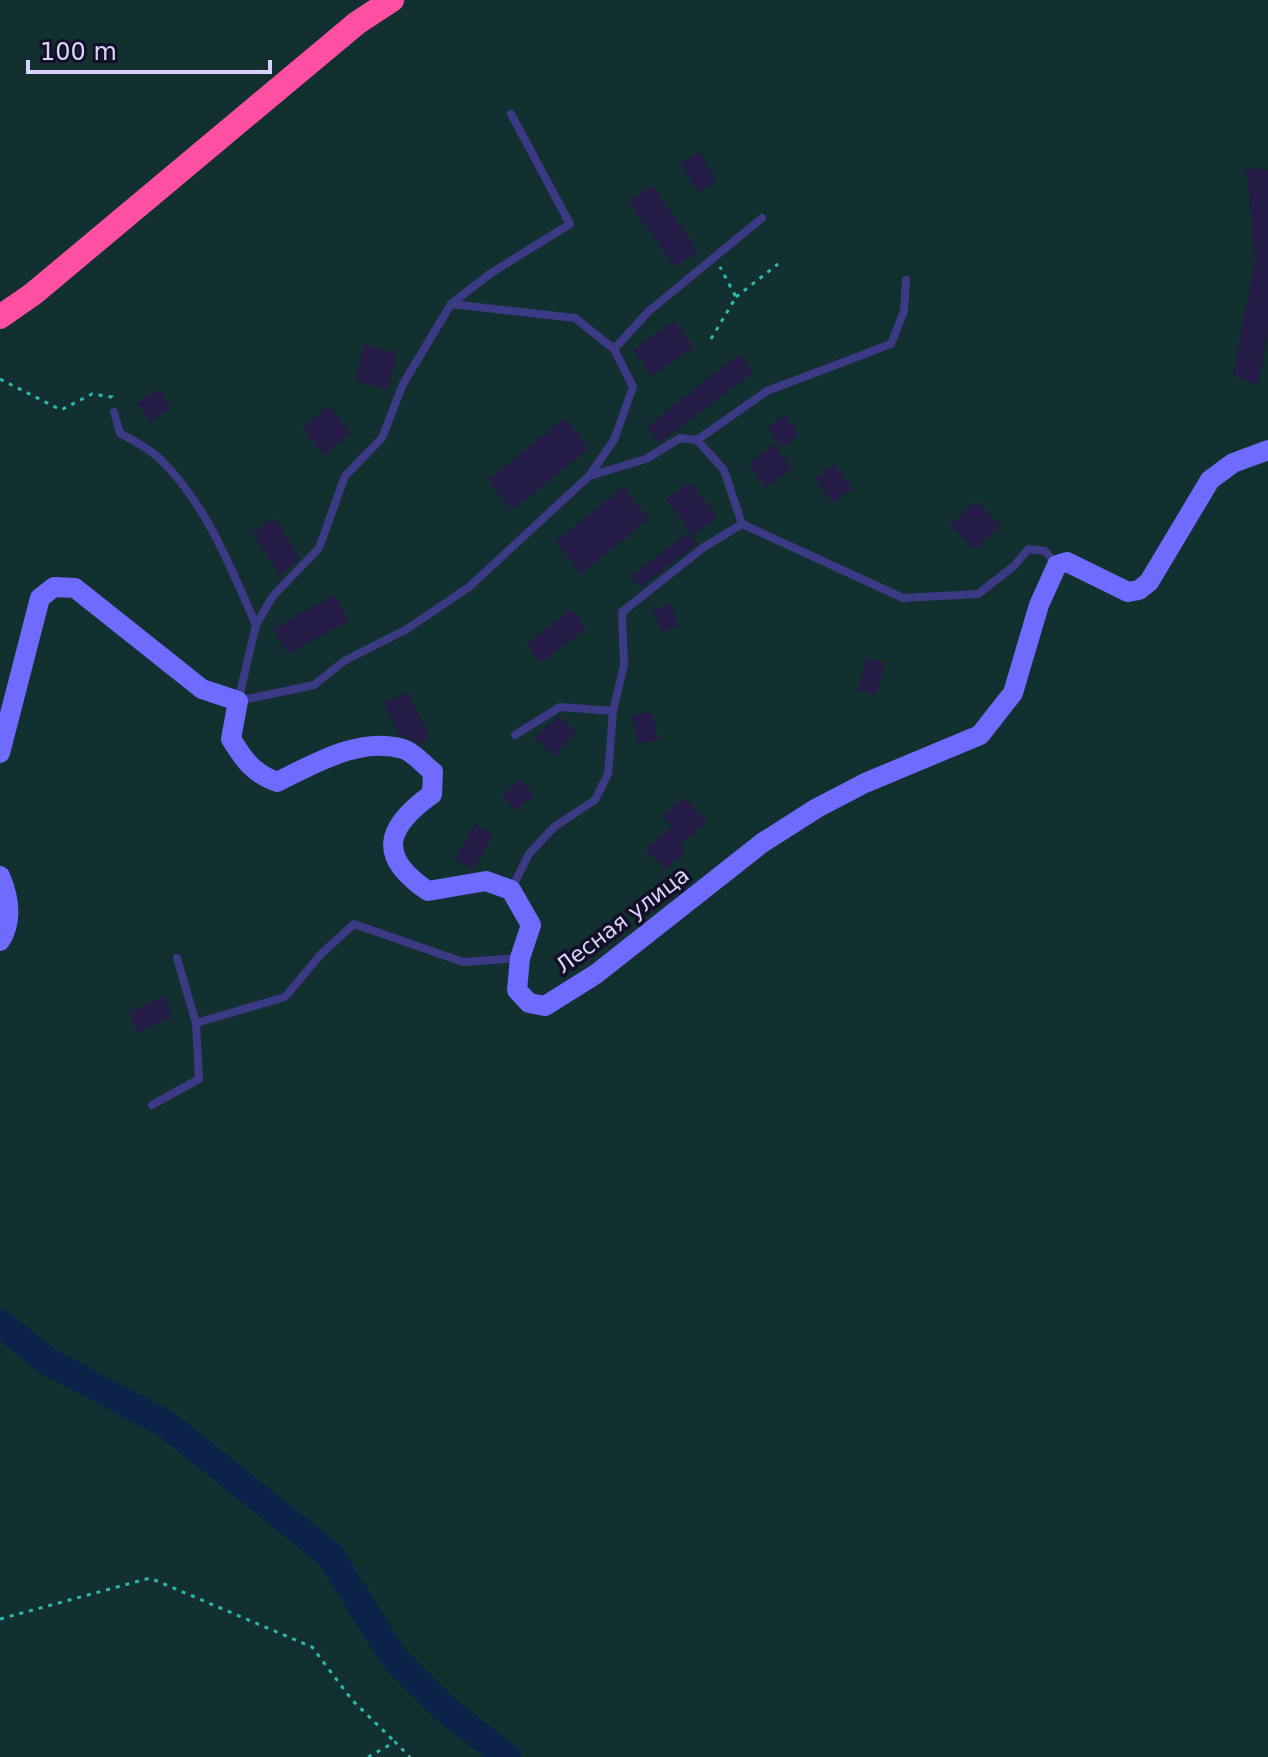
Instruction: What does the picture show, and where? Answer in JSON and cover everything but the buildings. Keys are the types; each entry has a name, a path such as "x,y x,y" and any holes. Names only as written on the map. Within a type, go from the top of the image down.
{"highway":[{"path":"0,301 29,281 229,111 370,0"},
{"path":"0,317 33,294 357,23 392,0"}],"street":[{"path":"1057,565 1067,562 1128,592 1139,590 1149,582 1210,480 1233,463 1268,450"},
{"name":"Лесная улица","path":"511,890 531,925 520,958 517,990 529,1003 545,1006 596,974 762,843 817,808 865,783 980,735 1013,693 1044,590 1057,565"},
{"path":"0,753 19,691 35,608 40,598 54,587 75,588 202,689 238,701 231,739 247,765 260,776 277,782 336,754 374,746 405,749 433,772 432,794 411,809 395,828 394,854 400,867 428,891 486,881 511,890"},
{"path":"0,876 8,898 8,920 0,941"}],"lane":[{"path":"451,304 575,318 614,349 633,387 614,440 589,476 469,587 407,629 344,661 314,685 238,701 256,625 273,596 319,548 345,476 382,438 403,384 451,304 491,273 570,224 511,114"},
{"path":"614,349 649,311 762,218"},
{"path":"697,440 767,391 891,344 904,311 906,280"},
{"path":"114,412 120,433 159,458 183,485 224,551 256,625"},
{"path":"589,476 646,459 680,438 697,440 724,470 742,524 903,598 978,594 1014,566 1028,549 1045,551 1057,565"},
{"path":"511,890 529,854 554,827 595,800 608,774 613,711 624,665 622,612 704,547 742,524"},
{"path":"515,735 560,707 613,711"},
{"path":"196,1023 285,997 321,954 354,924 463,962 520,958"},
{"path":"152,1105 199,1079 196,1023 177,958"}],"path":[{"path":"715,257 736,297"},
{"path":"711,339 736,297 778,264"},
{"path":"0,379 61,410 92,394 112,397 114,412"},
{"path":"0,1619 150,1578 312,1647 352,1700 410,1757"},
{"path":"368,1757 395,1742"}],"green space":[{"path":"0,0 1268,0 1268,1757 0,1757"}],"waterway":[{"path":"0,1323 47,1361 166,1424 330,1555 394,1658 445,1709 507,1757"}]}
